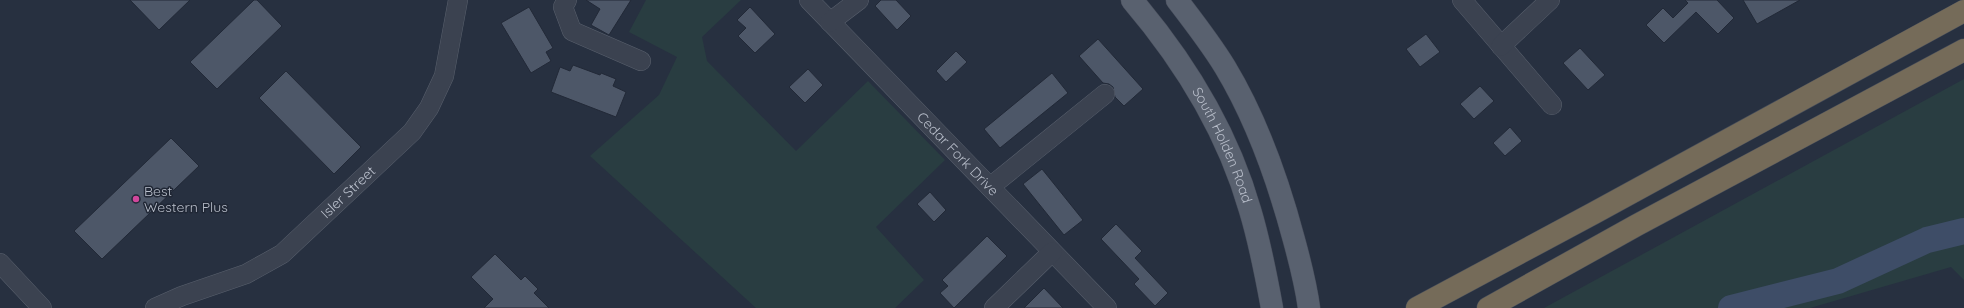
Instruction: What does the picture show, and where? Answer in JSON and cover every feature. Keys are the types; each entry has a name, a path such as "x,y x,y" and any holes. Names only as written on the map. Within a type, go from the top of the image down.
{"highway":[{"path":"1417,308 1964,11"},
{"path":"1488,308 1637,225 1964,50"}],"main road":[{"name":"South Holden Road","path":"1132,0 1184,71 1206,106 1224,141 1250,209 1261,249 1272,308"},
{"path":"1177,0 1225,67 1244,101 1265,149 1288,217 1308,299"}],"street":[{"name":"Isler Street","path":"155,308 182,296 246,274 282,254 412,132 429,108 444,76 458,0"},
{"path":"567,0 563,7 572,31 641,61"},
{"name":"Cedar Fork Drive","path":"809,0 1106,308"},
{"path":"830,22 859,0"},
{"path":"1462,0 1552,105"},
{"path":"1501,46 1550,0"},
{"path":"990,188 1105,94"},
{"path":"994,308 1052,252"},
{"path":"0,264 42,308"}],"green space":[{"path":"646,0 741,0 702,37 707,61 796,151 868,81 945,160 876,227 924,280 895,308 756,308 590,156 659,95 677,57 629,32"},
{"path":"1964,79 1964,280 1951,267 1810,308 1544,308"}],"building":[{"path":"130,0 190,0 159,30"},
{"path":"254,0 257,0 282,26 217,89 190,62"},
{"path":"586,0 631,0 609,35 591,25 600,9"},
{"path":"881,0 896,0 911,16 897,30 875,6"},
{"path":"1685,0 1717,0 1734,18 1718,34 1696,12 1664,43 1646,25 1663,8 1673,18 1688,3"},
{"path":"1743,0 1800,0 1757,24"},
{"path":"529,7 553,48 546,52 551,61 531,73 501,23"},
{"path":"750,7 775,34 755,53 738,36 746,28 737,20"},
{"path":"1426,34 1440,52 1420,67 1406,49"},
{"path":"1098,39 1143,89 1124,106 1115,97 1113,87 1109,84 1103,83 1079,56"},
{"path":"1580,48 1605,75 1588,90 1563,63"},
{"path":"956,51 967,62 946,82 936,71"},
{"path":"573,65 616,79 613,86 626,92 616,117 551,92 560,67 570,71"},
{"path":"808,69 823,85 805,103 789,87"},
{"path":"286,71 361,147 334,174 259,98"},
{"path":"1052,73 1068,93 1000,148 984,129"},
{"path":"1480,86 1494,101 1474,119 1460,104"},
{"path":"1510,127 1522,141 1505,156 1493,143"},
{"name":"Best Western Plus","path":"171,138 199,166 102,259 74,231"},
{"path":"1042,169 1083,220 1064,235 1023,184"},
{"path":"930,192 946,210 934,222 917,204"},
{"path":"1116,224 1142,251 1135,258 1168,293 1155,306 1134,284 1139,279 1101,239"},
{"path":"987,236 1007,256 954,308 940,293 948,286 942,280"},
{"path":"495,254 521,280 525,276 538,289 534,293 549,308 484,308 493,299 471,277"},
{"path":"1044,288 1063,308 1024,308"}],"waterway":[{"path":"1731,308 1838,281 1927,240 1964,231"}],"place":[{"name":"Best Western Plus","path":"136,199"}]}
